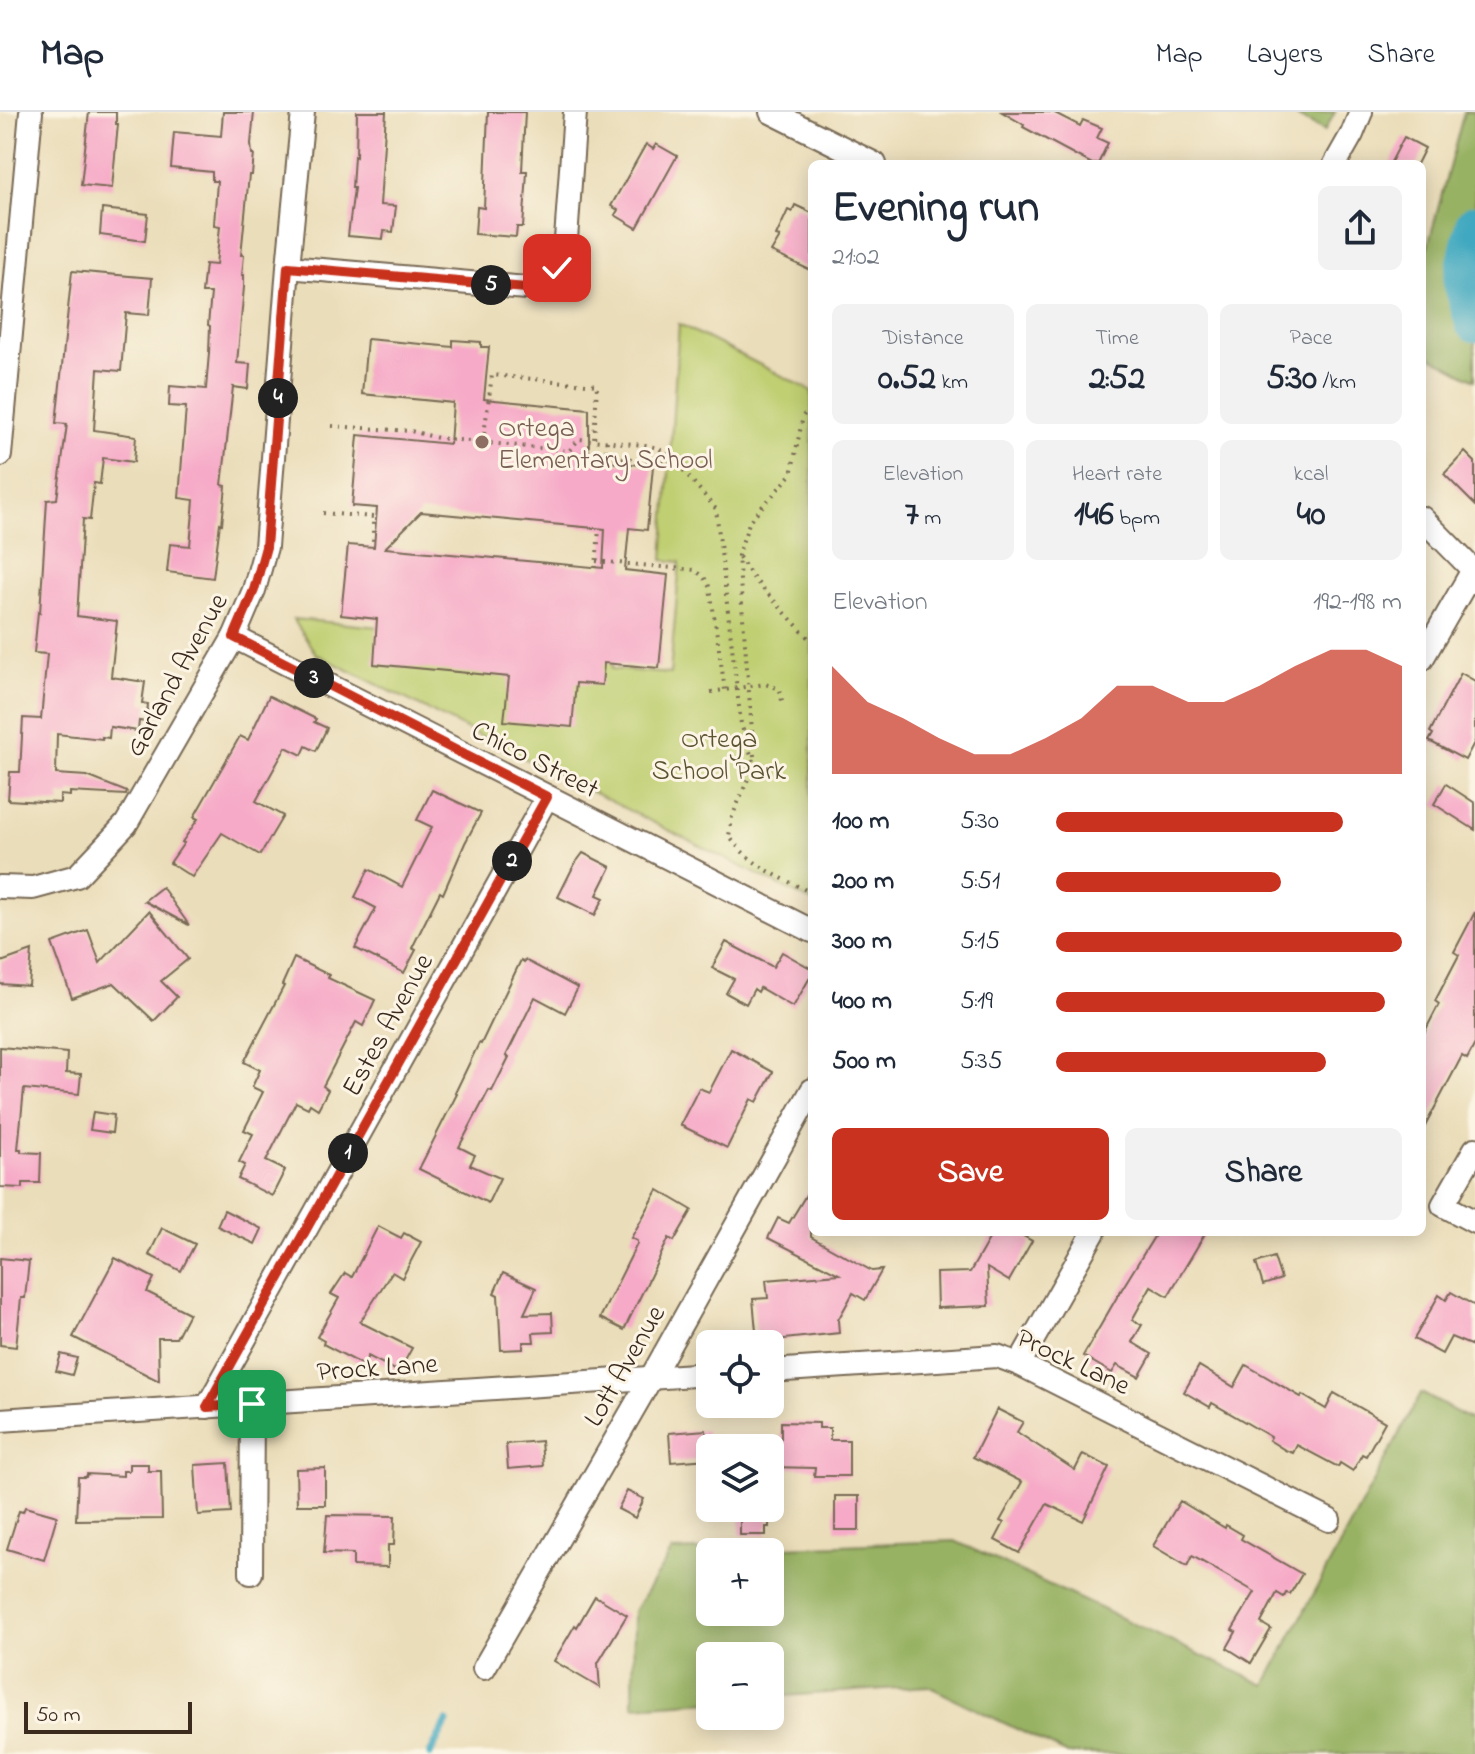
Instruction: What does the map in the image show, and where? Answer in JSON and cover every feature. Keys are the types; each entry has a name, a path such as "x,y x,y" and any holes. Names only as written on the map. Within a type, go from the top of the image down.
{"street":[{"path":"0,455 31,112"},
{"name":"Garland Avenue","path":"0,887 33,888 77,876 126,824 234,637 254,590 266,547 303,112"},
{"path":"288,267 526,288 548,279 565,254 575,112"},
{"path":"771,112 867,160"},
{"path":"1337,160 1361,112"},
{"path":"1426,522 1474,571 1426,652"},
{"name":"Chico Street","path":"234,637 808,929"},
{"name":"Estes Avenue","path":"207,1407 547,797"},
{"name":"Lott Avenue","path":"484,1668 808,1097"},
{"path":"1475,1149 1443,1205 1475,1222"},
{"path":"1019,1364 1092,1236"},
{"name":"Prock Lane","path":"784,1370 997,1356 1019,1364 1329,1520"},
{"name":"Prock Lane","path":"0,1420 696,1375"},
{"path":"251,1573 252,1404"}],"path":[{"path":"483,442 492,375 597,385 594,441"},
{"path":"808,409 803,416 791,475 750,520 738,555 754,764 732,817 729,836 739,850 755,863 808,891"},
{"path":"332,426 411,431 438,438 569,451 579,439 645,445 658,448 678,464 716,509 741,724 754,764"},
{"path":"607,441 605,456 701,467"},
{"path":"323,513 373,517 373,547"},
{"path":"596,568 599,528"},
{"path":"738,555 754,579 808,638"},
{"path":"596,561 695,570 704,577 710,588 725,690"},
{"path":"711,692 773,685 780,689 782,701"}],"green space":[{"path":"1288,112 1335,112 1325,131"},
{"path":"1464,112 1475,112 1475,380 1426,354 1426,253"},
{"name":"Ortega School Park","path":"679,324 808,389 808,900 316,654 293,619 614,649 612,669 670,674 680,562 663,560"},
{"path":"1421,1393 1475,1422 1475,1754 1068,1754 928,1686 784,1696 784,1642 696,1642 696,1702 633,1706 634,1611 672,1551 696,1550 696,1626 784,1626 784,1547 955,1541 1265,1685"}],"building":[{"path":"89,112 116,112 118,124 112,188 81,185"},
{"path":"223,112 254,112 251,144 254,154 241,255 244,255 244,287 237,363 250,364 248,389 233,387 222,485 226,486 213,578 167,572 170,544 190,546 194,500 179,498 186,407 169,406 170,386 206,389 211,293 202,293 205,264 216,265 220,226 214,225 217,181 212,181 212,172 171,168 174,132 221,136"},
{"path":"357,112 386,112 380,205 396,206 393,232 384,231 383,239 348,236 354,188"},
{"path":"488,112 525,112 522,171 527,171 526,188 523,227 517,227 516,237 475,234 477,207 484,208"},
{"path":"1002,112 1053,112 1080,126 1083,120 1102,128 1097,138 1108,143 1100,160 1085,160"},
{"path":"1404,137 1425,148 1419,160 1392,160"},
{"path":"646,144 653,149 656,144 677,156 637,228 615,215 618,210 611,206"},
{"path":"795,205 808,211 808,269 771,252 780,237 776,236 788,210 792,212"},
{"path":"102,209 148,214 145,241 100,235"},
{"path":"72,271 152,278 149,315 126,313 121,371 98,369 94,430 136,436 134,462 103,458 100,484 94,483 90,520 83,519 77,616 117,621 111,677 145,682 142,703 148,704 146,722 139,721 138,731 110,727 109,738 102,739 57,734 56,774 87,776 127,792 126,795 70,792 70,796 60,795 60,803 8,800 10,772 20,772 23,718 41,719 47,654 34,653 40,613 47,500 57,499 67,424 56,423"},
{"path":"367,339 453,347 453,340 481,342 481,347 489,347 484,399 589,409 589,456 608,458 608,462 653,466 647,530 629,528 625,570 668,575 659,668 604,663 602,685 576,683 572,727 504,721 509,677 374,664 377,619 341,615 348,545 374,547 377,508 352,506 358,435 450,444 453,403 362,394","holes":["421,512 605,529 603,568 385,548"]},
{"path":"1465,452 1475,462 1475,505 1444,474"},
{"path":"1461,673 1475,681 1475,741 1465,760 1429,741 1433,734 1430,732"},
{"path":"269,696 316,719 314,722 327,728 316,751 306,746 302,755 286,747 256,801 283,816 260,855 222,833 192,877 170,863 198,819 194,817 240,736 248,740"},
{"path":"1446,784 1475,803 1475,830 1434,804"},
{"path":"432,790 481,813 443,894 440,892 412,948 416,950 404,973 355,948 376,908 355,897 369,869 402,887 432,827 417,820"},
{"path":"583,853 611,867 597,895 604,898 595,915 558,897"},
{"path":"162,887 189,925 144,901"},
{"path":"149,911 188,959 161,981 177,997 154,1021 114,983 72,998 52,943 88,930 100,963"},
{"path":"1475,912 1475,1044 1467,1059 1462,1056 1426,1124 1426,1029 1439,1004 1435,1001 1459,955 1454,952"},
{"path":"726,942 773,967 782,952 808,967 808,981 793,1007 760,988 758,992 754,989 746,1004 726,993 734,979 712,968"},
{"path":"32,951 29,986 0,984 1,962"},
{"path":"294,958 375,1000 363,1026 356,1022 323,1086 328,1090 318,1109 296,1102 266,1161 285,1170 272,1196 238,1179 245,1165 239,1162 253,1134 244,1130 263,1092 252,1087 260,1070 244,1062 284,986"},
{"path":"521,960 578,988 565,1013 535,997 492,1091 489,1090 459,1147 475,1155 470,1165 500,1178 488,1203 419,1169"},
{"path":"0,1047 67,1053 66,1073 81,1074 79,1094 24,1089 18,1149 21,1152 41,1153 40,1183 23,1183 23,1188 0,1187"},
{"path":"731,1049 773,1072 757,1102 751,1099 727,1148 680,1125 699,1088 709,1092"},
{"path":"93,1112 114,1115 112,1133 90,1130"},
{"path":"658,1190 692,1210 674,1241 669,1238 624,1330 600,1318 637,1244 631,1238"},
{"path":"808,1192 808,1236 872,1271 882,1270 865,1300 853,1293 838,1320 839,1333 784,1339 784,1330 756,1330 753,1299 768,1298 766,1280 839,1274 768,1238 778,1218 789,1223"},
{"path":"224,1210 262,1229 255,1244 217,1226"},
{"path":"378,1226 401,1238 404,1233 421,1242 402,1278 392,1272 360,1322 412,1348 399,1372 368,1356 363,1365 323,1344 324,1341 317,1337 339,1298 331,1294 345,1273 352,1277"},
{"path":"162,1228 195,1244 181,1271 149,1255"},
{"path":"991,1236 1023,1236 1032,1241 1009,1281 987,1268 989,1306 937,1308 936,1273 970,1272"},
{"path":"1155,1236 1204,1236 1168,1296 1151,1286 1132,1320 1142,1325 1132,1342 1152,1354 1139,1377 1117,1365 1112,1373 1083,1356"},
{"path":"1274,1257 1281,1279 1263,1285 1256,1263"},
{"path":"0,1258 29,1261 16,1347 0,1345"},
{"path":"115,1258 154,1278 147,1292 189,1313 176,1338 158,1338 159,1381 73,1337"},
{"path":"503,1273 536,1288 524,1314 552,1313 553,1332 533,1333 534,1342 523,1342 523,1349 501,1350 498,1295 494,1293"},
{"path":"1451,1292 1475,1306 1475,1347 1451,1337 1442,1354 1414,1339 1439,1295 1446,1300"},
{"path":"61,1354 77,1358 72,1375 56,1371"},
{"path":"1246,1365 1326,1409 1334,1393 1385,1422 1366,1456 1362,1454 1353,1471 1340,1463 1338,1467 1297,1445 1293,1453 1285,1450 1269,1440 1271,1437 1212,1403 1210,1407 1184,1392 1199,1366 1234,1387"},
{"path":"997,1409 1023,1422 1017,1432 1075,1470 1083,1454 1109,1467 1083,1521 1047,1504 1019,1553 995,1540 1004,1523 1000,1521 1022,1482 973,1457"},
{"path":"781,1422 819,1423 819,1428 830,1428 830,1440 849,1440 849,1476 814,1476 815,1468 784,1467 784,1434 781,1434"},
{"path":"706,1430 706,1434 696,1434 696,1460 671,1462 669,1433"},
{"path":"541,1441 543,1466 508,1469 506,1444"},
{"path":"228,1463 231,1513 198,1515 195,1465"},
{"path":"129,1464 148,1464 148,1471 161,1471 162,1519 76,1520 78,1477 86,1477 87,1474 123,1476 123,1471 129,1471"},
{"path":"325,1468 325,1505 297,1505 296,1469"},
{"path":"627,1491 644,1499 635,1518 618,1509"},
{"path":"835,1496 859,1496 859,1530 835,1530"},
{"path":"1180,1501 1243,1535 1241,1539 1302,1574 1290,1594 1286,1593 1284,1597 1277,1593 1261,1623 1271,1629 1251,1663 1227,1648 1236,1632 1232,1630 1255,1592 1192,1556 1187,1566 1153,1546"},
{"path":"25,1507 57,1516 44,1560 7,1549 19,1511 23,1512"},
{"path":"327,1515 395,1516 394,1545 388,1545 388,1567 353,1566 353,1554 324,1553"},
{"path":"740,1522 769,1522 766,1535 740,1535"},
{"path":"595,1596 627,1615 598,1663 600,1688 554,1661"}],"waterway":[{"path":"1475,225 1463,282 1475,323"},
{"path":"430,1754 447,1722"}],"place":[{"name":"Ortega Elementary School","path":"482,442"}],"route":[{"path":"252,1404 207,1407 547,797 234,637 254,590 266,547 288,267 526,288 548,279 557,268"}]}
